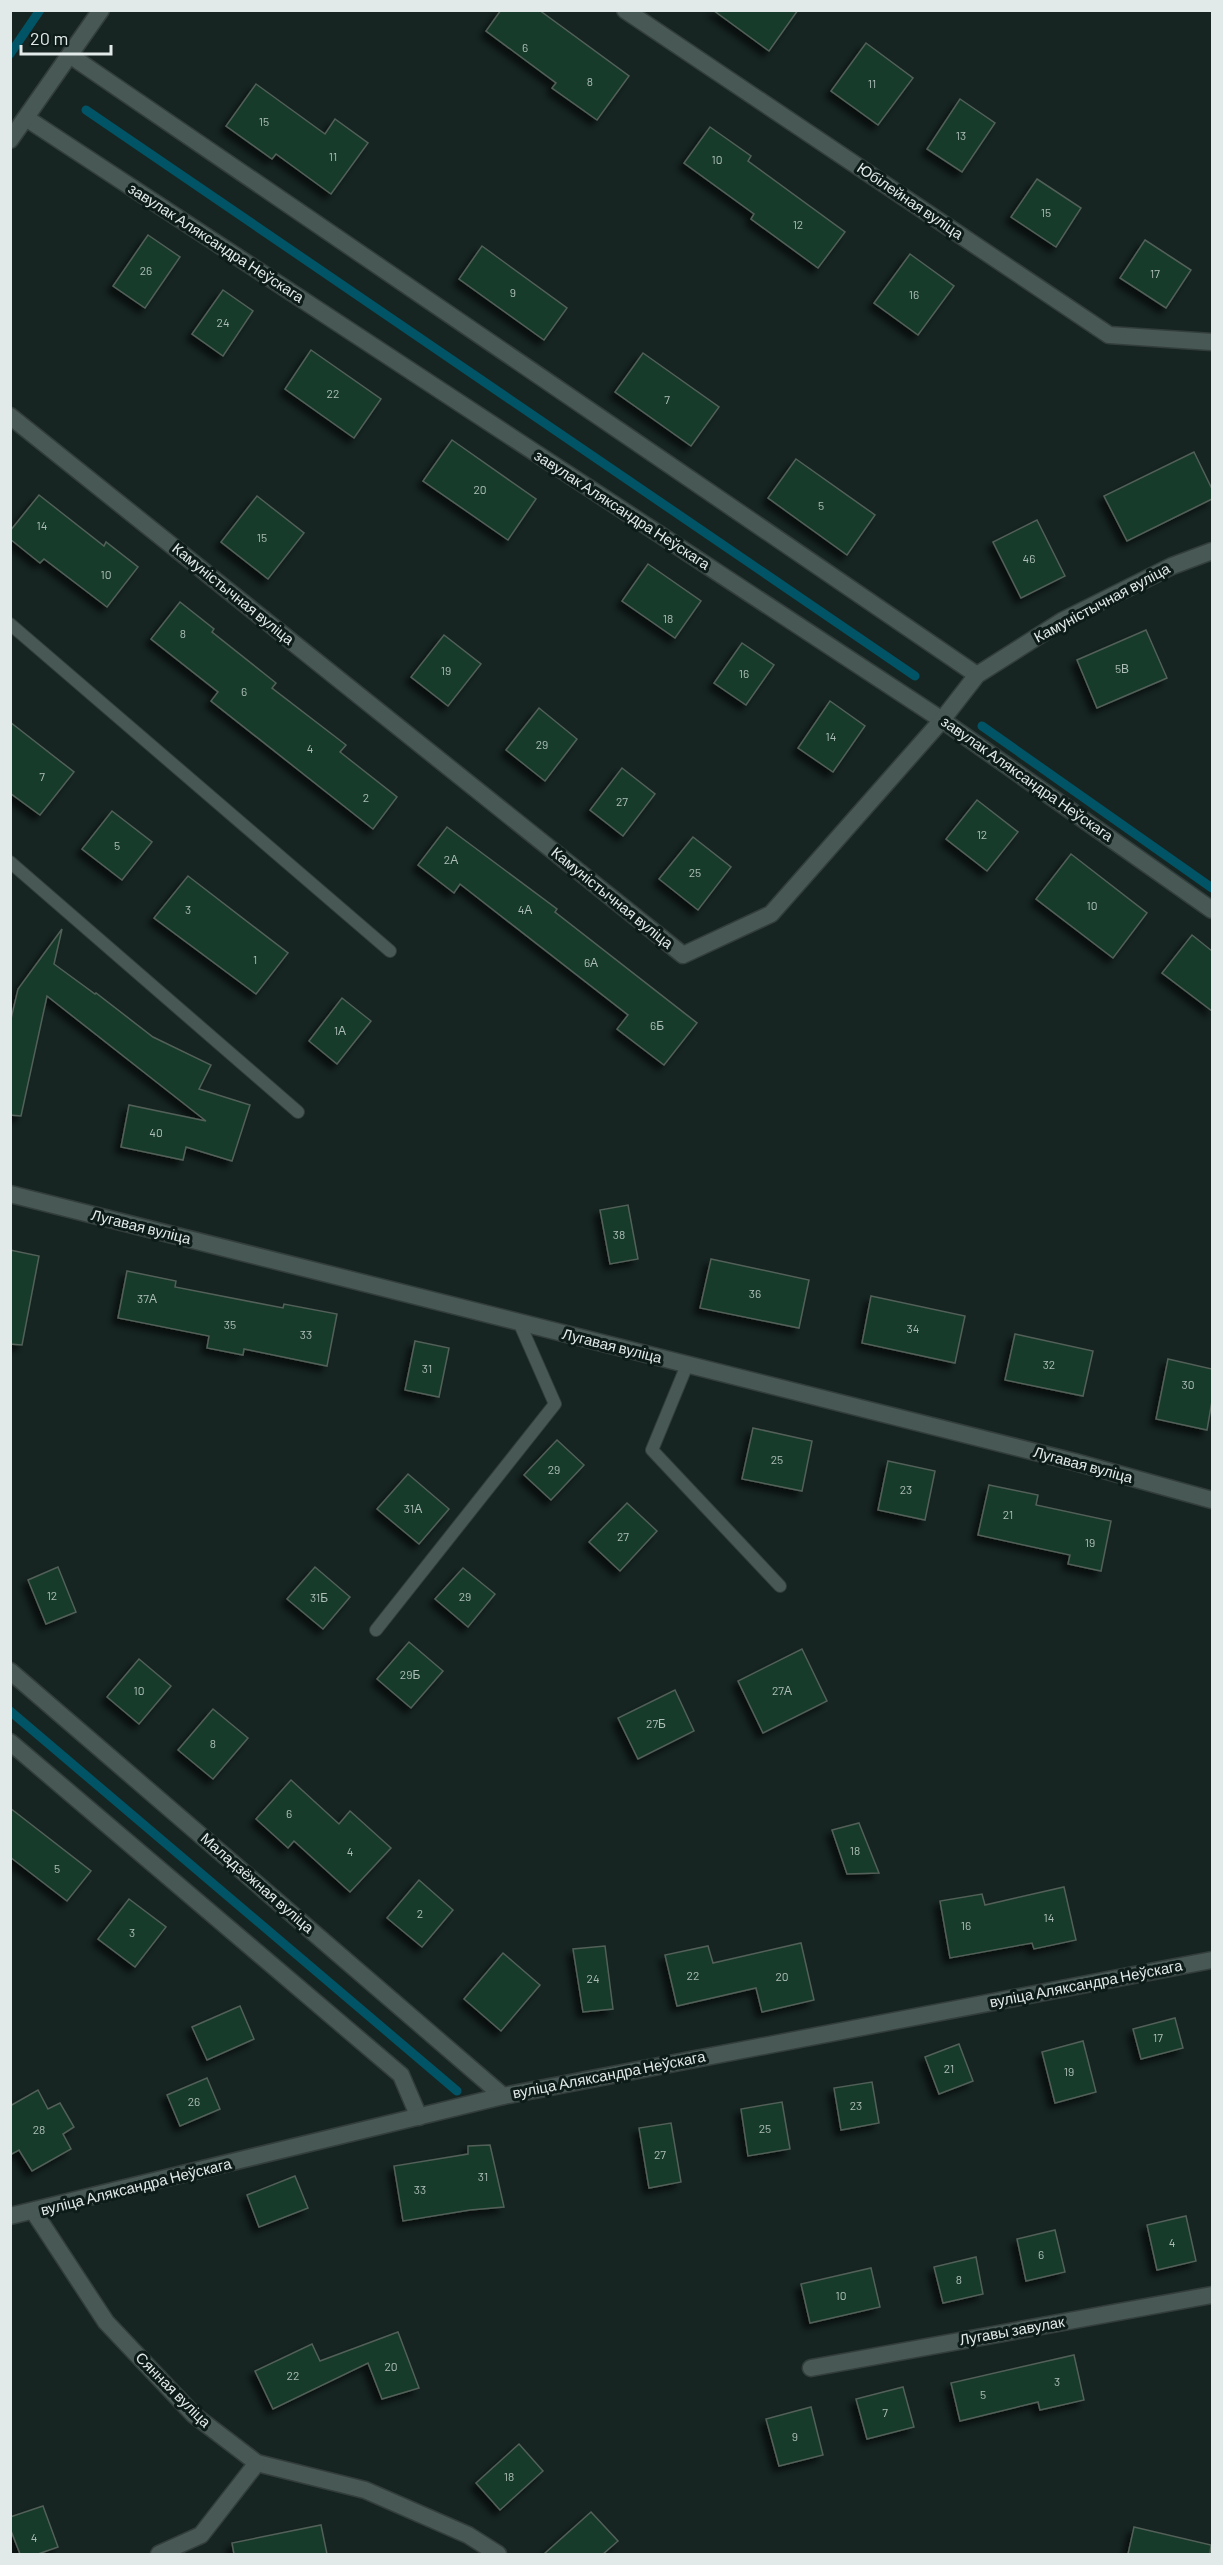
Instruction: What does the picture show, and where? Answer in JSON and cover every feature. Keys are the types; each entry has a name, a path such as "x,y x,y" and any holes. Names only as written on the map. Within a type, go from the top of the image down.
{"street":[{"path":"10,140 71,56 101,10"},
{"name":"Юбілейная вуліца","path":"625,10 1109,335 1212,342"},
{"path":"71,56 977,675"},
{"name":"завулак Аляксандра Неўскага","path":"27,118 942,720 1212,910"},
{"name":"Камуністычная вуліца","path":"10,416 683,955 771,914 942,720 977,675 1062,621 1172,566 1212,551"},
{"name":"Лугавая вуліца","path":"10,1194 1075,1462 1212,1500"},
{"name":"Маладзёжная вуліца","path":"10,1671 503,2096"},
{"path":"10,1742 401,2075 418,2116"},
{"name":"вуліца Аляксандра Неўскага","path":"10,2216 503,2096 1212,1960"},
{"name":"Сянная вуліца","path":"34,2212 106,2322 194,2415 257,2463 365,2490 468,2535 498,2554"},
{"name":"Лугавы завулак","path":"811,2368 1212,2295"},
{"path":"159,2554 201,2535 257,2463"}],"lane":[{"path":"10,624 390,951"},
{"path":"10,862 298,1112"},
{"path":"376,1630 555,1404 519,1322"},
{"path":"687,1365 652,1450 780,1586"}],"building":[{"path":"501,10 539,10 629,76 597,120 552,88 556,83 486,31"},
{"path":"713,10 798,10 769,51"},
{"path":"866,43 913,78 878,125 831,91"},
{"path":"256,84 325,134 335,119 368,143 331,194 276,154 272,159 226,126"},
{"path":"960,99 995,123 962,172 927,149"},
{"path":"710,127 751,156 748,161 845,232 818,268 751,219 754,214 684,163"},
{"path":"1037,179 1081,208 1056,247 1011,217"},
{"path":"148,235 180,257 145,308 113,286"},
{"path":"1145,240 1191,270 1166,308 1120,278"},
{"path":"482,246 567,308 544,340 459,279"},
{"path":"910,254 954,286 918,335 874,303"},
{"path":"223,290 253,311 223,356 192,334"},
{"path":"311,350 381,399 354,438 285,389"},
{"path":"643,353 719,407 691,446 615,392"},
{"path":"452,440 536,499 508,540 423,481"},
{"path":"1194,452 1212,489 1212,499 1127,541 1104,496"},
{"path":"796,459 875,515 847,555 768,498"},
{"path":"39,495 104,546 106,542 138,567 107,607 44,559 40,563 10,539 10,531"},
{"path":"257,496 304,533 268,579 221,542"},
{"path":"1037,520 1065,576 1021,598 993,542"},
{"path":"648,564 701,601 675,638 622,601"},
{"path":"180,602 214,629 212,632 276,683 272,688 346,745 340,752 397,797 373,829 211,701 218,692 151,639"},
{"path":"1146,630 1167,678 1097,708 1077,660"},
{"path":"444,635 481,664 448,706 411,677"},
{"path":"742,643 774,665 746,705 714,683"},
{"path":"830,701 865,726 833,772 798,748"},
{"path":"539,708 577,739 545,781 506,750"},
{"path":"10,722 74,772 40,815 10,793"},
{"path":"622,768 655,794 623,836 590,810"},
{"path":"977,800 1018,832 987,871 946,839"},
{"path":"112,811 152,842 122,880 82,849"},
{"path":"447,827 557,909 555,912 697,1023 664,1065 617,1029 628,1015 460,884 454,893 418,865"},
{"path":"693,837 731,867 698,910 659,879"},
{"path":"1071,854 1147,913 1113,958 1036,899"},
{"path":"188,876 288,953 256,994 154,918"},
{"path":"62,929 54,964 153,1037 211,1065 199,1089 250,1105 232,1161 186,1147 183,1160 121,1147 129,1105 206,1121 47,996 21,1116 10,1115 10,1023 18,989"},
{"path":"1192,935 1212,951 1212,1011 1162,973"},
{"path":"342,998 371,1021 337,1064 309,1041"},
{"path":"628,1205 638,1259 610,1264 600,1210"},
{"path":"10,1250 39,1256 22,1345 10,1344"},
{"path":"711,1259 809,1280 799,1328 700,1308"},
{"path":"127,1271 176,1281 175,1287 283,1308 284,1304 337,1314 327,1366 244,1349 243,1355 207,1348 209,1336 118,1318"},
{"path":"871,1296 965,1316 955,1363 862,1343"},
{"path":"1015,1334 1093,1351 1083,1396 1005,1380"},
{"path":"415,1341 449,1348 439,1397 405,1390"},
{"path":"1168,1359 1212,1369 1212,1401 1207,1430 1156,1419"},
{"path":"753,1428 812,1441 802,1491 742,1479"},
{"path":"557,1440 584,1465 551,1500 524,1475"},
{"path":"888,1461 935,1471 925,1520 878,1510"},
{"path":"408,1474 449,1509 419,1544 377,1509"},
{"path":"989,1485 1038,1495 1036,1505 1111,1521 1101,1571 1068,1564 1070,1555 978,1535"},
{"path":"627,1503 657,1531 620,1571 589,1542"},
{"path":"58,1567 76,1612 46,1624 28,1580"},
{"path":"315,1567 350,1597 323,1629 287,1599"},
{"path":"463,1568 495,1594 468,1627 435,1599"},
{"path":"409,1642 443,1671 411,1708 377,1679"},
{"path":"802,1649 827,1701 763,1733 738,1681"},
{"path":"139,1659 171,1686 139,1724 107,1697"},
{"path":"675,1690 694,1731 638,1759 618,1718"},
{"path":"213,1709 248,1738 213,1779 178,1750"},
{"path":"291,1780 339,1824 350,1811 391,1848 350,1892 294,1841 288,1848 256,1819"},
{"path":"10,1808 91,1871 67,1901 10,1857"},
{"path":"859,1823 879,1873 847,1874 832,1830"},
{"path":"419,1880 453,1910 422,1947 387,1918"},
{"path":"1064,1887 1076,1940 1034,1949 1032,1943 950,1958 940,1901 982,1894 985,1905"},
{"path":"129,1899 166,1927 135,1967 98,1939"},
{"path":"801,1943 814,2000 762,2012 756,1988 677,2006 665,1955 708,1946 713,1963"},
{"path":"605,1946 613,2009 583,2012 573,1949"},
{"path":"503,1953 540,1985 501,2031 464,1999"},
{"path":"240,2006 254,2039 207,2060 192,2027"},
{"path":"1175,2018 1183,2048 1141,2059 1133,2029"},
{"path":"1083,2041 1096,2092 1055,2103 1042,2052"},
{"path":"959,2044 973,2081 939,2094 925,2057"},
{"path":"207,2078 220,2109 180,2126 167,2095"},
{"path":"872,2082 879,2123 841,2130 834,2088"},
{"path":"38,2090 48,2109 60,2103 74,2127 63,2134 71,2149 32,2171 19,2150 10,2155 10,2106"},
{"path":"782,2102 790,2149 748,2156 741,2109"},
{"path":"671,2123 681,2182 649,2188 639,2128"},
{"path":"490,2145 504,2207 403,2221 394,2166 468,2154 468,2146"},
{"path":"295,2176 308,2208 259,2227 247,2195"},
{"path":"1186,2216 1196,2261 1157,2270 1147,2225"},
{"path":"1055,2230 1065,2272 1026,2281 1017,2239"},
{"path":"976,2257 983,2294 943,2303 934,2267"},
{"path":"871,2268 880,2307 810,2323 801,2284"},
{"path":"398,2332 419,2388 382,2399 368,2363 273,2409 255,2371 312,2344 320,2361"},
{"path":"1074,2355 1084,2400 1040,2410 1038,2402 960,2421 951,2383"},
{"path":"903,2387 914,2427 867,2439 856,2399"},
{"path":"811,2407 823,2455 779,2466 766,2419"},
{"path":"519,2444 543,2471 500,2510 476,2483"},
{"path":"43,2506 58,2547 38,2554 20,2554 10,2528 10,2517"},
{"path":"591,2512 618,2541 603,2554 544,2554"},
{"path":"321,2525 327,2554 234,2554 232,2543"},
{"path":"1134,2527 1211,2545 1210,2554 1128,2554"}],"waterway":[{"path":"10,54 40,10"},
{"path":"86,110 915,676"},
{"path":"982,726 1212,888"},
{"path":"10,1711 457,2091"}]}
